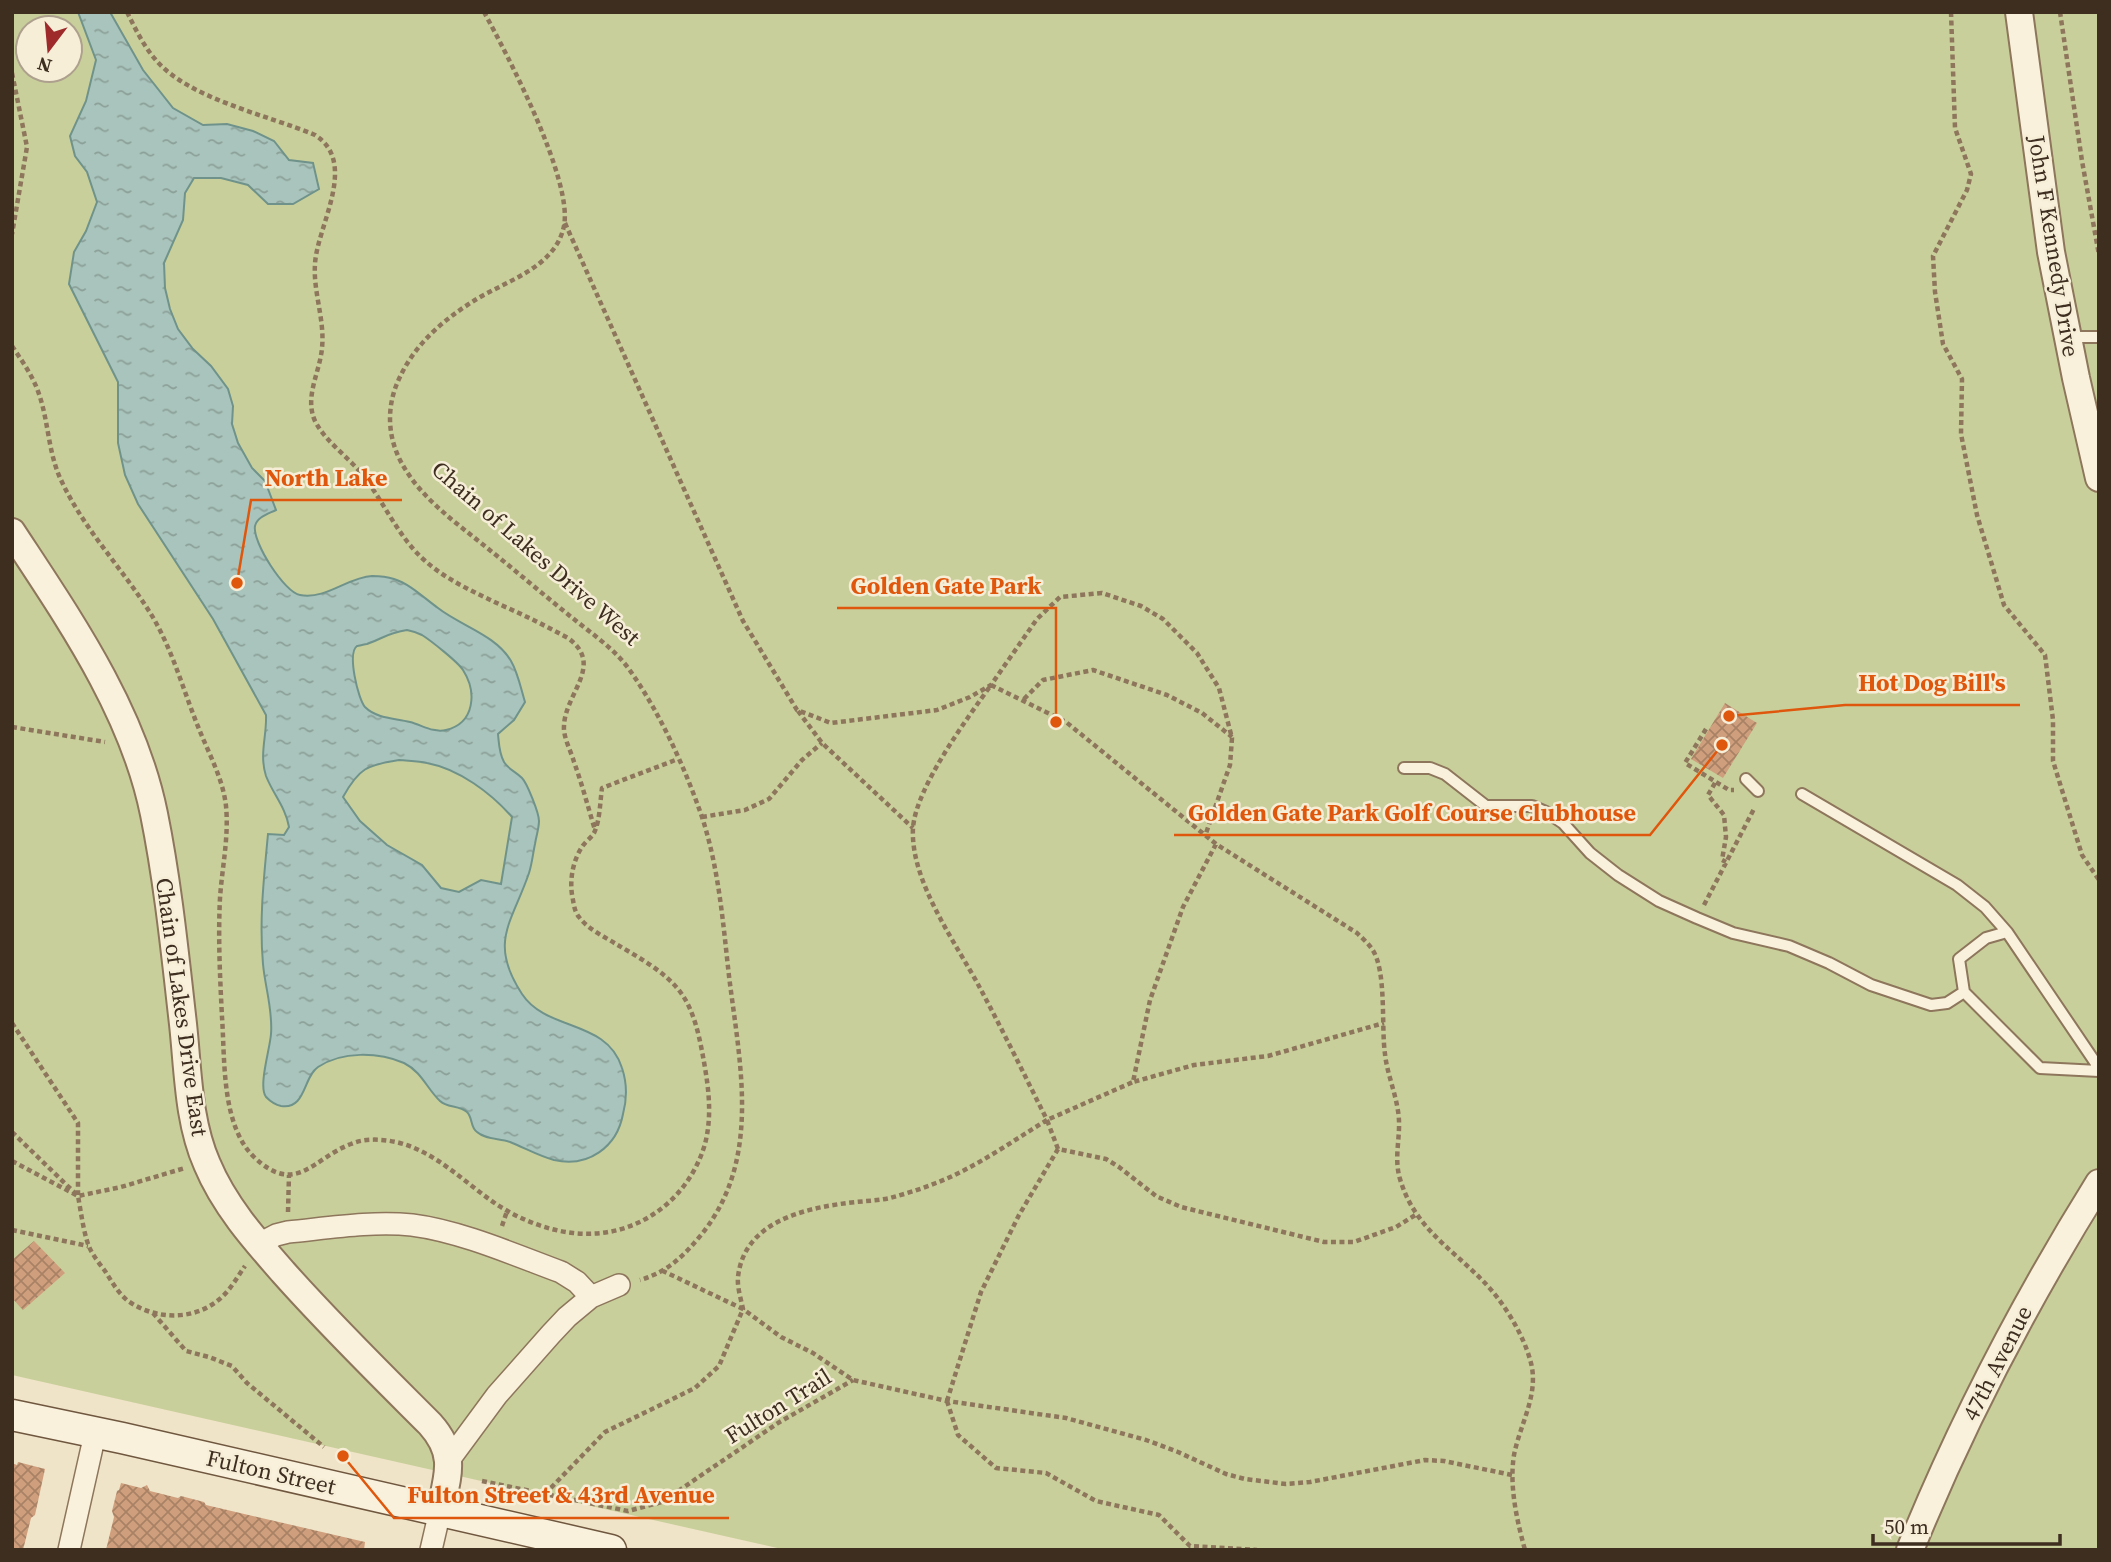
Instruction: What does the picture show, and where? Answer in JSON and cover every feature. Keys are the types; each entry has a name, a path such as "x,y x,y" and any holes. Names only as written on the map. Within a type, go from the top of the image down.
{"main road":[{"name":"Fulton Street","path":"12,1415 611,1550"}],"street":[{"name":"John F Kennedy Drive","path":"2019,12 2051,252 2099,478"},
{"name":"Chain of Lakes Drive East","path":"12,531 86,649 113,699 145,779 154,813 168,902 194,1119 206,1162 225,1199 259,1244 337,1332 437,1431 445,1444 449,1460"},
{"name":"47th Avenue","path":"1910,1550 1939,1481 1992,1370 2099,1183"},
{"path":"259,1244 288,1232 374,1224 432,1229 561,1272 577,1282 592,1297"},
{"path":"431,1550 449,1460 477,1420 531,1354 567,1317 592,1297 619,1285"},
{"path":"69,1550 95,1434"}],"lane":[{"path":"2067,337 2099,337"},
{"path":"1404,768 1418,766 1446,774 1486,806 1532,806 1548,813 1563,823 1590,853 1618,875 1659,901 1733,933 1789,946 1871,985 1931,1005 1947,1003 1964,992"},
{"path":"1746,779 1758,791"},
{"path":"1802,794 1972,894 1985,906 2007,932 2099,1070"},
{"path":"2007,932 1986,938 1959,960 1964,992 2040,1068 2099,1070"}],"path":[{"path":"127,12 149,51 167,70 191,86 230,104 315,135 329,147 334,188 315,261 315,289 323,346 311,404 316,422 359,471 404,537 424,560 458,584 568,638 581,649 584,657 582,678 567,707 563,729 596,830"},
{"path":"484,12 517,75 545,142 565,206 565,223 743,621 797,710 822,743 913,828"},
{"path":"1951,12 1955,128 1971,174 1967,190 1933,256 1943,344 1962,379 1961,435 1976,515 2004,605 2045,655 2053,720 2053,761 2082,855 2099,880"},
{"path":"2060,12 2099,255"},
{"path":"12,73 27,147 12,234"},
{"name":"Chain of Lakes Drive West","path":"565,223 561,237 543,261 474,300 422,341 400,376 392,396 391,435 407,473 436,506 623,662 643,691 678,759 702,817 715,868 724,933 740,1075 741,1138 733,1176 710,1224 673,1265 649,1277 619,1285"},
{"path":"12,346 26,367 39,395 53,460 60,478 82,518 152,615 172,658 222,785 227,820 220,897 219,959 226,1080 237,1130 249,1151 267,1167 289,1175 307,1170 349,1144 369,1140 392,1141 432,1157 496,1203 520,1217 550,1229 588,1234 622,1229 639,1223 668,1205 695,1170 706,1140 709,1125 708,1089 702,1048 686,1000 674,985 653,968 595,931 578,916 572,896 572,874 580,849 596,830 602,788 678,759"},
{"path":"1058,1149 1047,1120 981,989 929,898 918,867 913,828 924,789 965,722 1037,619 1060,597 1102,593 1141,606 1163,619 1197,653 1219,688 1232,737 1230,765 1205,836"},
{"path":"1024,699 1043,680 1093,670 1167,695 1202,713 1232,737"},
{"path":"797,710 831,723 937,710 991,685"},
{"path":"991,685 1066,722 1205,836 1357,933 1373,951 1380,977 1384,1052 1398,1112 1396,1165 1406,1195 1417,1214 1445,1247 1497,1296 1531,1360 1534,1386 1514,1456 1512,1475 1525,1550"},
{"path":"12,727 134,747"},
{"path":"1706,729 1685,763 1729,790"},
{"path":"702,817 745,810 769,799 802,760 822,743"},
{"path":"1715,782 1708,795 1724,815 1726,837 1722,860 1726,862"},
{"path":"1702,909 1756,805"},
{"path":"1133,1082 1150,1000 1174,930 1216,844"},
{"path":"12,1023 78,1123 78,1196 88,1246 117,1289 128,1300 153,1313 177,1316 198,1312 217,1301 233,1284 259,1244"},
{"path":"544,1494 605,1432 695,1388 719,1366 743,1309 737,1280 742,1257 759,1233 772,1224 807,1211 889,1198 935,1184 977,1163 1047,1120 1133,1082 1194,1065 1268,1056 1384,1023"},
{"path":"12,1132 78,1196"},
{"path":"1058,1149 1106,1159 1156,1196 1181,1207 1324,1242 1354,1242 1396,1227 1417,1214"},
{"path":"1058,1149 1019,1215 981,1292 947,1401 958,1435 996,1468 1046,1473 1096,1501 1158,1515 1190,1546 1257,1550"},
{"path":"12,1161 78,1196 121,1188 206,1162"},
{"path":"288,1232 289,1175"},
{"path":"12,1230 88,1246"},
{"path":"663,1271 743,1309 781,1337 813,1353 853,1380"},
{"path":"153,1313 186,1351 232,1366 247,1383 324,1447"},
{"name":"Fulton Trail","path":"482,1481 628,1511 662,1502 779,1423 853,1380 947,1401 1066,1418 1146,1440 1226,1474 1265,1482 1310,1482 1425,1460 1444,1461 1512,1475"}],"green space":[{"path":"12,12 2099,12 2099,1550 786,1550 12,1375"}],"water":[{"path":"78,12 110,12 143,70 173,108 203,125 227,124 253,131 274,141 289,160 313,163 319,189 293,204 268,204 248,185 221,178 194,178 185,193 183,220 164,263 165,288 170,309 178,329 228,389 233,406 232,424 238,443 252,468 265,481 276,510 258,520 255,533 271,566 286,586 300,595 310,596 363,577 377,576 400,581 496,644 513,666 525,702 514,720 498,734 500,748 502,759 527,786 539,821 530,870 506,933 506,960 522,994 533,1006 546,1015 604,1041 614,1052 622,1068 626,1097 620,1126 607,1145 589,1158 566,1162 554,1160 510,1142 481,1135 473,1128 467,1112 440,1101 420,1076 404,1063 394,1059 372,1055 338,1058 313,1072 295,1103 281,1106 266,1097 263,1085 271,1025 262,948 265,866 268,834 284,835 289,827 264,768 266,715 213,619 138,504 125,475 118,443 118,382 69,284 74,252 86,231 97,202 87,172 75,156 70,136 86,101 96,60 84,28 84,14","holes":["407,630 422,635 460,666 470,688 471,706 468,714 463,721 446,730 432,730 375,714 365,707 357,686 353,657 357,646","399,760 424,762 462,776 494,799 512,817 501,884 481,880 459,892 441,888 422,865 387,845 360,821 343,797 359,774 371,766"]}],"building":[{"path":"1725,703 1757,723 1723,778 1691,759"},
{"path":"34,1241 65,1273 23,1310 12,1298 12,1260"},
{"path":"18,1462 45,1469 35,1515 31,1518 23,1550 12,1550 12,1463 17,1465"},
{"path":"121,1483 141,1488 147,1485 150,1491 178,1498 181,1496 204,1502 206,1505 365,1542 364,1550 106,1550 114,1517 112,1511"}],"place":[{"name":"North Lake","path":"237,583"},
{"name":"Hot Dog Bill's","path":"1729,716"},
{"name":"Golden Gate Park","path":"1056,722"},
{"name":"Golden Gate Park Golf Course Clubhouse","path":"1722,745"},
{"name":"Fulton Street & 43rd Avenue","path":"343,1456"}]}
